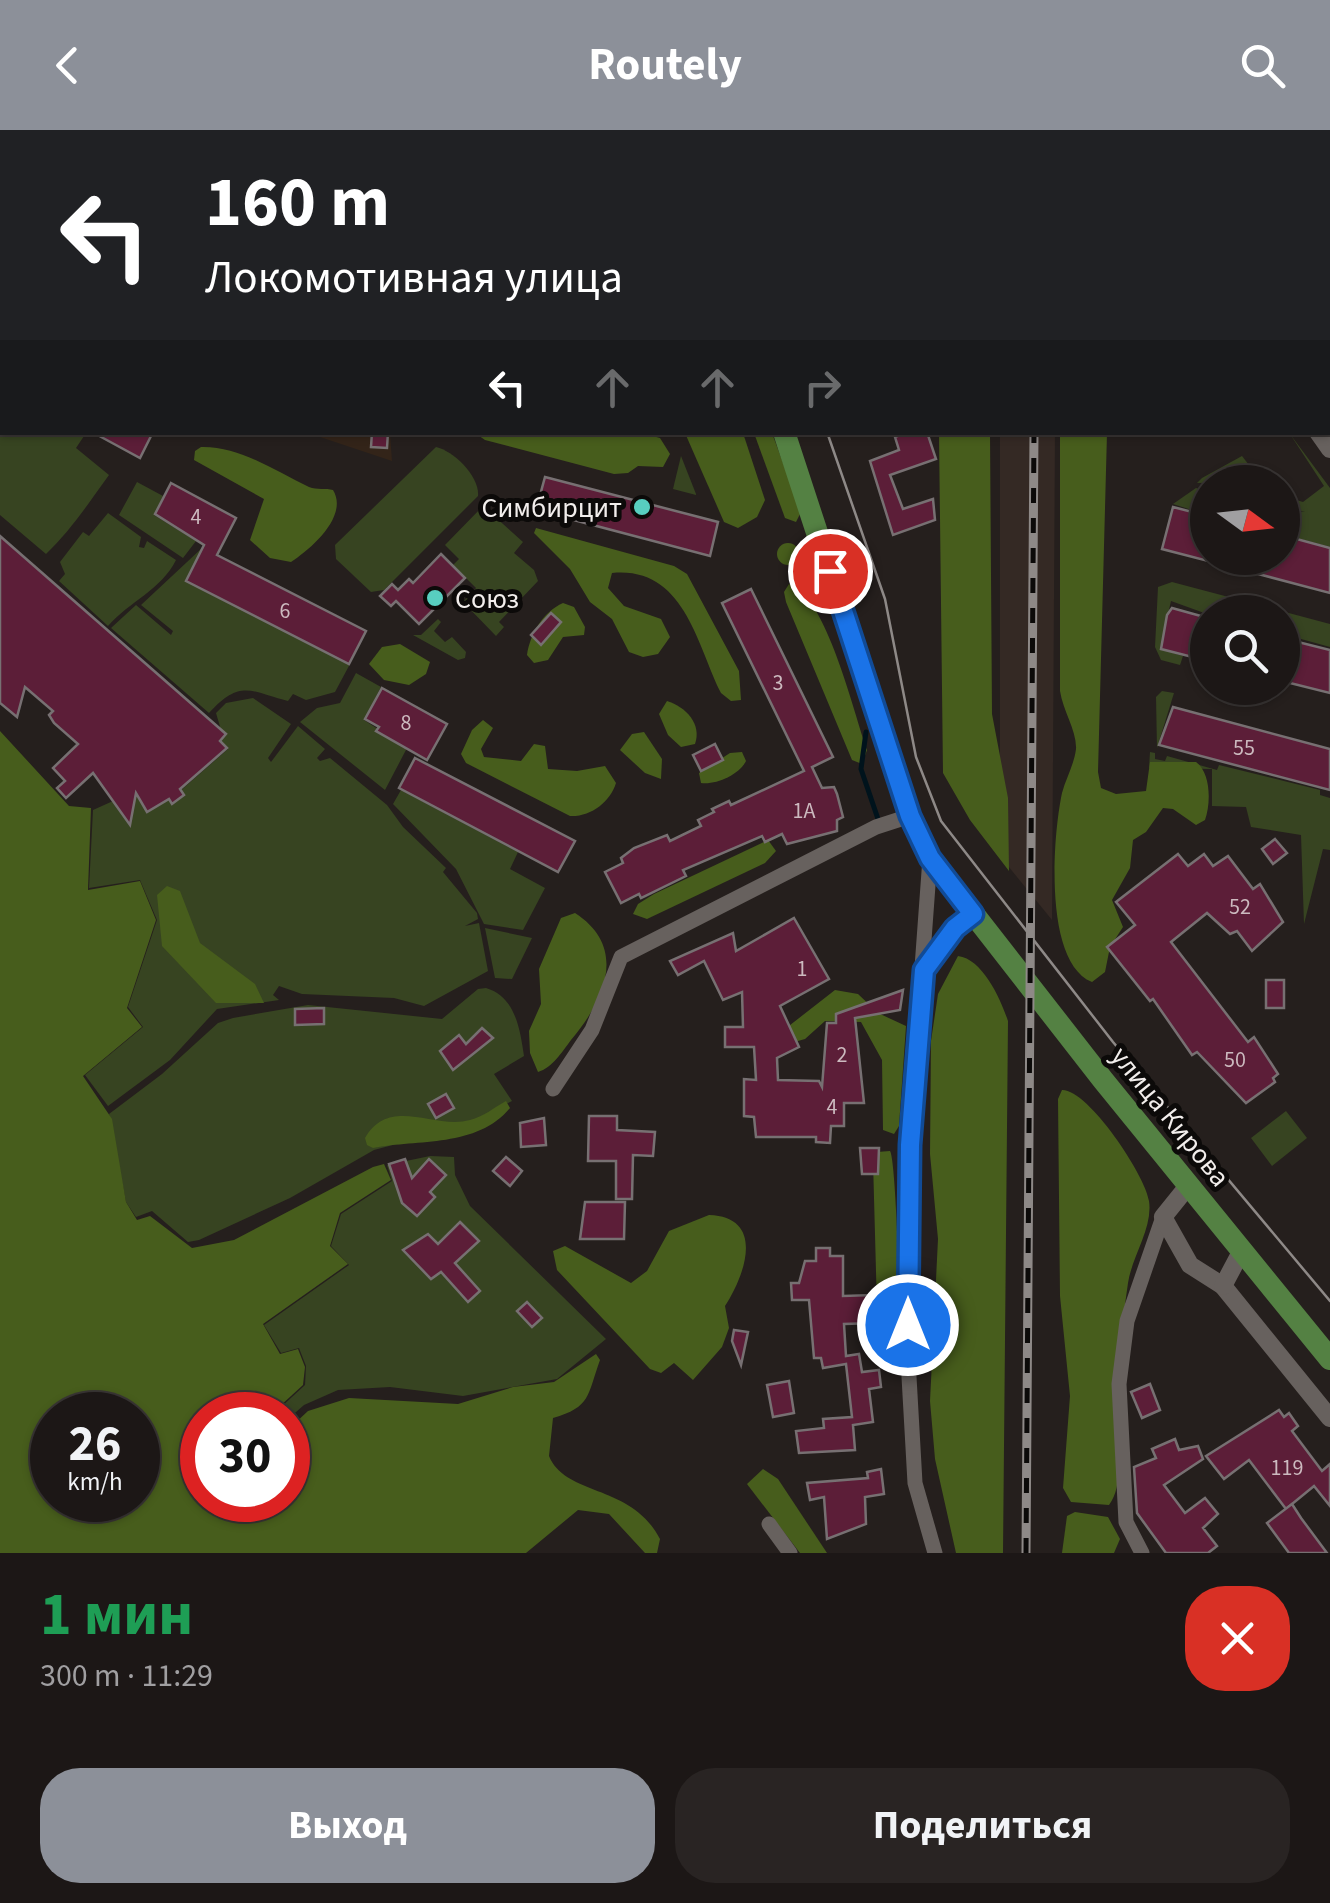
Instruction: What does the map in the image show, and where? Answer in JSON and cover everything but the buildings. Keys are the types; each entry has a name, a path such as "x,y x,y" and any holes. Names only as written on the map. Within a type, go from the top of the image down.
{"main road":[{"name":"улица Кирова","path":"785,435 910,816 930,858 1103,1080 1330,1360"}],"street":[{"path":"553,1088 602,1010 621,957 876,828 910,816"},
{"path":"930,858 910,1145 908,1360 915,1483 935,1553"},
{"path":"924,970 971,911"},
{"path":"1142,1553 1126,1522 1119,1384 1127,1321 1163,1217 1188,1186"},
{"path":"1163,1217 1184,1257 1223,1286 1330,1418"},
{"path":"1223,1286 1242,1252"},
{"path":"768,1524 790,1553"}],"shaded area":[{"path":"314,435 390,435 392,461"},
{"path":"1000,435 1055,435 1052,920 1000,856"}],"green space":[{"path":"0,435 85,435 76,448 109,475 46,554 0,515"},
{"path":"478,435 649,435 660,438 670,454 663,467 638,466 628,473 614,474"},
{"path":"686,435 744,435 765,500 757,517 738,528 724,522"},
{"path":"755,435 773,435 801,512 796,522 785,518"},
{"path":"939,435 990,435 992,714 1008,798 1009,871 970,820 943,773"},
{"path":"1060,435 1107,435 1098,772 1101,788 1116,794 1146,791 1150,762 1196,762 1205,773 1208,805 1205,820 1196,825 1173,809 1163,808 1146,832 1133,840 1130,868 1112,900 1123,927 1110,947 1105,972 1092,982 1076,970 1065,950 1055,896 1059,812 1076,749 1060,691"},
{"path":"1291,435 1330,488 1330,547 1300,539 1300,512 1305,512 1300,511 1300,501 1324,486"},
{"path":"201,447 243,455 309,487 333,490 336,510 326,531 291,562 270,558 250,540 264,499 194,460 195,451"},
{"path":"436,447 464,466 475,481 478,496 384,590 371,592 336,559 335,545"},
{"path":"681,456 696,494 696,495 673,489"},
{"path":"1242,456 1249,465 1226,465"},
{"path":"137,482 163,496 154,515 196,541 183,558 119,515"},
{"path":"1190,492 1190,510 1173,504"},
{"path":"483,506 523,542 514,553 534,570 538,581 499,622 504,627 496,636 463,602 476,588 453,565 459,559 445,545"},
{"path":"108,513 141,537 139,547 144,548 147,541 176,560 154,587 108,626 59,581 65,574 60,562 83,532 89,536"},
{"path":"536,528 674,566 687,574 739,671 741,700 731,701 721,693 685,613 656,582 637,574 612,573 608,588 624,606 661,619 670,637 658,654 643,657 629,652 612,619 590,602 570,569 534,533"},
{"path":"788,543 796,546 796,562 788,565 780,562 777,554 780,546"},
{"path":"202,548 186,581 350,664 335,692 306,700 293,694 288,701 238,691 209,713 111,628 136,605 171,635 173,631 141,605"},
{"path":"1172,582 1221,595 1190,595 1190,608 1171,601 1160,649 1183,656 1180,665 1161,660 1155,647 1158,587"},
{"path":"789,584 815,609 827,631 867,750 862,764 852,760 786,602 784,592"},
{"path":"563,603 574,607 585,627 584,635 563,637 548,660 534,663 527,655 534,632 549,612"},
{"path":"1300,616 1330,624 1330,647 1300,639"},
{"path":"438,619 441,622 434,631 445,642 452,637 466,652 465,658 458,660 413,635 421,635"},
{"path":"400,644 430,662 426,674 409,685 384,680 369,664 382,647"},
{"path":"356,673 381,687 364,720 407,748 385,790 300,722 317,708 340,703"},
{"path":"1162,691 1174,693 1157,748 1156,697"},
{"path":"253,698 291,724 268,758 271,762 298,726 325,749 317,758 320,761 330,758 387,805 403,827 446,868 443,872 477,913 478,919 465,926 479,923 488,971 424,1006 394,998 302,994 279,986 273,995 279,1000 217,1009 170,1060 108,1106 85,1075 143,1027 128,1007 157,920 140,880 89,888 93,810 122,797 137,797 147,812 172,798 228,749 216,736 221,730 216,713 226,703"},
{"path":"667,701 691,717 696,730 695,744 681,747 668,735 659,714"},
{"path":"483,720 493,728 481,749 484,757 521,761 534,744 545,746 548,769 577,771 605,766 616,783 613,790 592,811 570,816 466,763 461,754 472,730"},
{"path":"0,731 69,806 91,808 88,890 140,881 156,920 127,1008 142,1027 83,1076 112,1119 126,1202 137,1220 150,1216 192,1248 234,1240 373,1167 384,1164 391,1180 340,1213 330,1246 348,1264 263,1324 280,1354 298,1349 305,1367 303,1385 295,1392 180,1392 180,1522 310,1522 310,1410 349,1398 458,1404 513,1387 554,1382 596,1354 600,1360 586,1398 575,1409 553,1418 549,1456 569,1478 617,1499 648,1521 660,1539 657,1553 645,1553 609,1514 578,1510 526,1553 0,1553"},
{"path":"644,732 662,759 661,779 645,773 620,750 632,734"},
{"path":"742,752 746,761 733,775 701,783 699,773 730,753"},
{"path":"1150,752 1155,753 1155,759 1165,761 1167,756 1217,770 1219,765 1320,790 1320,795 1330,798 1330,850 1323,849 1304,924 1301,835 1251,827 1246,807 1212,806 1212,769 1149,768"},
{"path":"401,790 518,852 510,869 545,888 523,930 484,924 456,869 393,804"},
{"path":"768,840 776,851 765,863 647,919 633,914 638,904 654,894"},
{"path":"167,886 180,891 200,943 255,984 264,1003 216,1003 162,946 157,895"},
{"path":"575,913 602,942 606,975 583,1025 556,1059 538,1072 530,1053 529,1031 541,1004 539,969 561,918"},
{"path":"485,928 532,938 512,979 495,978"},
{"path":"958,956 983,972 1008,1021 1003,1553 956,1553 935,1459 930,1401 938,1239 930,1154 931,1041 938,994"},
{"path":"478,989 496,992 510,1007 521,1036 524,1056 494,1074 512,1101 464,1126 374,1150 290,1198 199,1240 188,1242 152,1211 136,1217 126,1202 109,1114 162,1074 218,1023 308,1005 442,1019"},
{"path":"835,990 858,994 878,1013 906,1026 899,1126 894,1134 883,1130 882,1060 861,1022 825,1021 805,1039 791,1043 785,1029"},
{"path":"1062,1090 1073,1093 1100,1118 1138,1173 1149,1201 1148,1221 1130,1273 1126,1298 1116,1406 1119,1471 1109,1505 1071,1502 1063,1488 1070,1396 1060,1296 1058,1099"},
{"path":"506,1101 510,1108 496,1121 464,1136 373,1148 367,1145 365,1138 387,1118 470,1120"},
{"path":"1286,1111 1307,1138 1272,1166 1251,1138"},
{"path":"890,1151 896,1208 899,1323 898,1345 890,1356 879,1352 878,1345 873,1161 877,1152"},
{"path":"430,1156 454,1157 455,1175 470,1206 606,1339 557,1379 463,1396 390,1387 338,1390 310,1402 310,1392 297,1392 305,1385 306,1366 299,1348 281,1353 264,1325 349,1265 331,1246 341,1214 392,1181 387,1165"},
{"path":"709,1215 727,1218 739,1226 746,1250 739,1280 725,1306 729,1328 722,1347 693,1380 674,1363 661,1373 650,1369 557,1270 553,1251 565,1246 631,1283 647,1271 669,1231"},
{"path":"763,1469 778,1479 827,1553 800,1553 747,1484"},
{"path":"1075,1512 1108,1517 1120,1539 1114,1553 1062,1553 1067,1516"}],"waterway":[{"path":"866,732 861,769 878,819"}],"tram line":[{"path":"828,435 885,599 916,757 941,821 1113,1042 1330,1301"}],"railway":[{"path":"1026,1553 1034,435"}],"place":[{"name":"Симбирцит","path":"642,507"},
{"name":"Союз","path":"435,598"}],"route":[{"path":"830,571 910,816 930,858 973,914 955,928 924,970 917,1014 910,1145 908,1325"}]}
